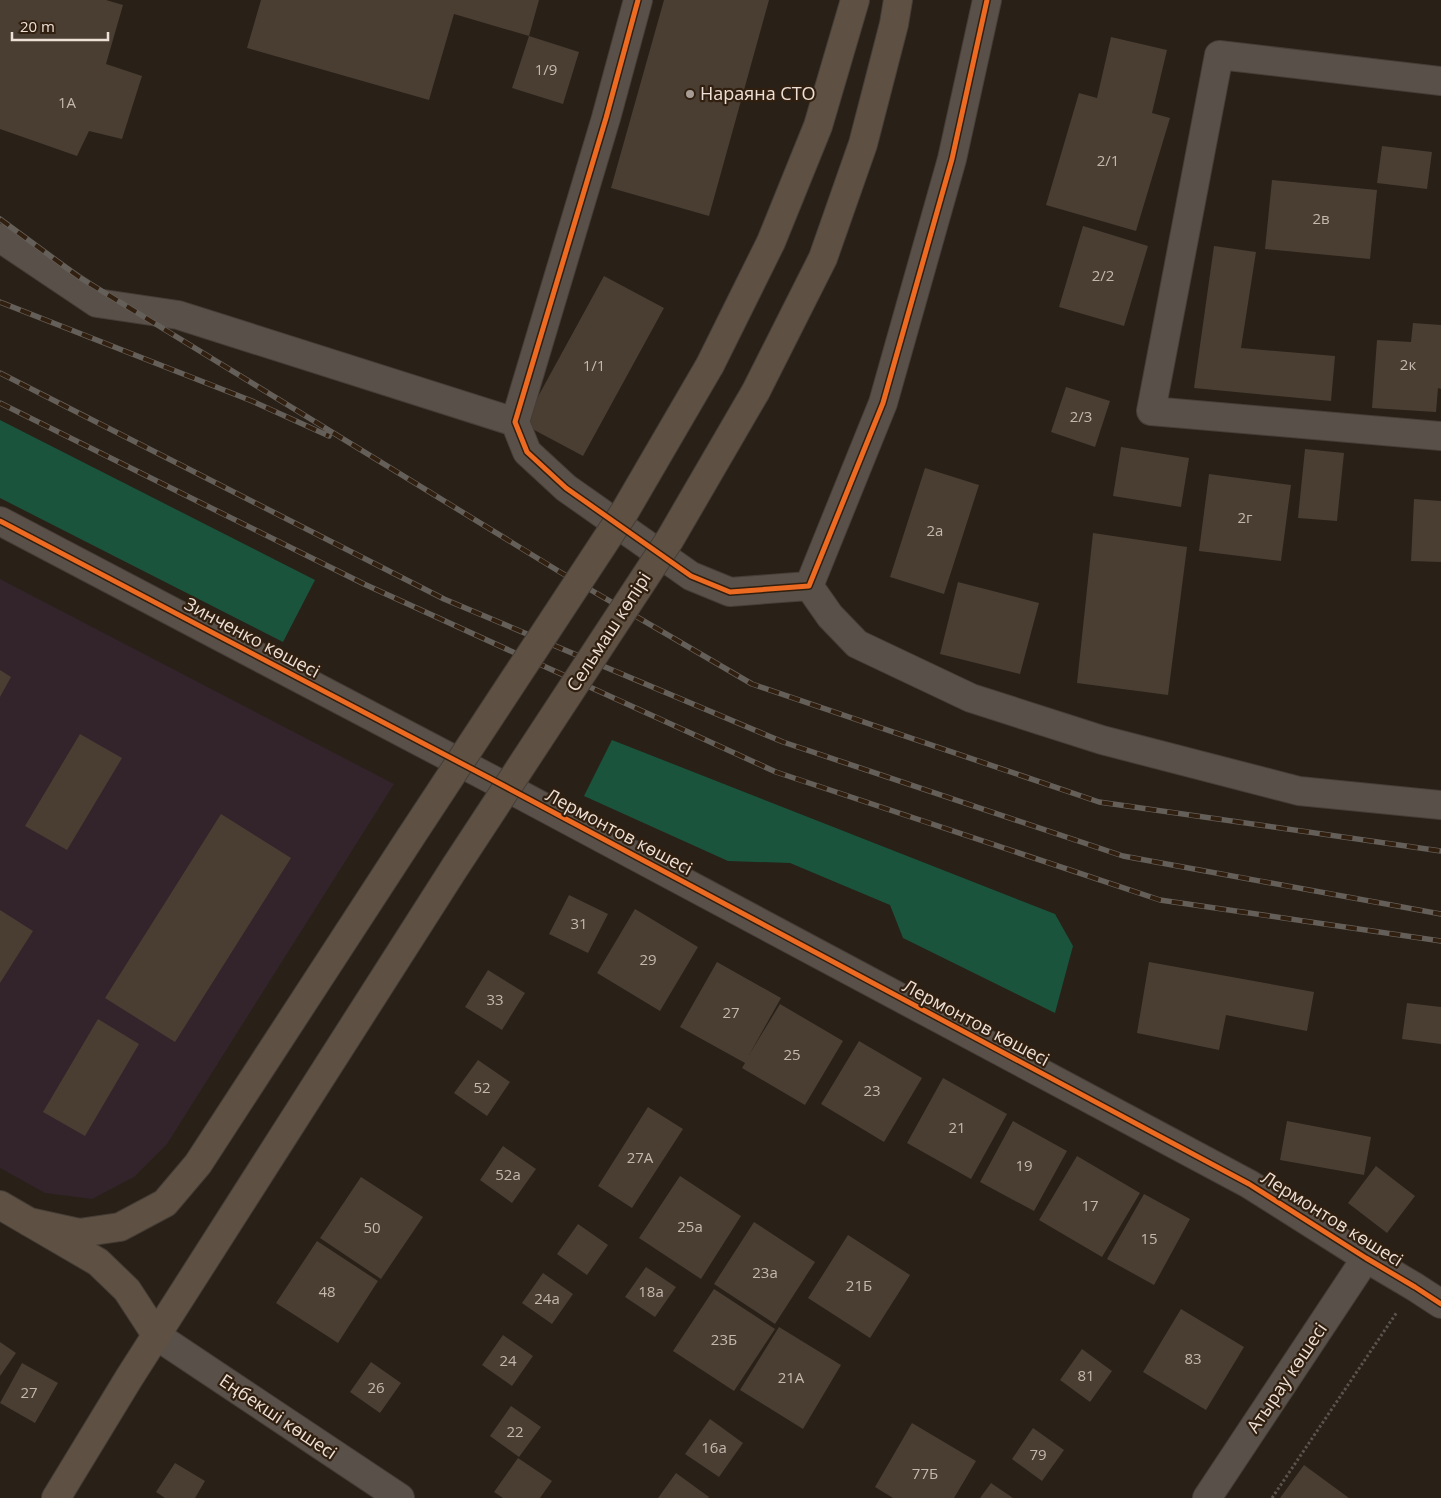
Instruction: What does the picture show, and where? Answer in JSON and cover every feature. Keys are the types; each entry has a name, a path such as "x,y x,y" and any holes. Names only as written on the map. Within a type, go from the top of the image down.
{"main road":[{"path":"29,1222 79,1233 120,1227 165,1203 198,1164 624,511 710,365 771,242 818,126 855,0"},
{"name":"Сельмаш көпірі","path":"56,1498 129,1378 454,867 670,539 756,391 823,258 863,144 894,24 898,0"},
{"path":"0,1204 98,1262 127,1290 157,1336"}],"street":[{"path":"638,0 603,128 515,422 527,452 566,488 692,576 730,592 809,586"},
{"path":"809,586 883,403 952,159 987,0"},
{"path":"1441,81 1219,55 1151,411 1441,436"},
{"path":"0,238 98,303 178,315 515,422"},
{"name":"Зинченко көшесі","path":"0,521 491,780"},
{"path":"809,586 830,616 857,644 971,698 1102,740 1300,791 1441,805"},
{"name":"Лермонтов көшесі","path":"491,780 1249,1184 1441,1304"},
{"name":"Атырау көшесі","path":"1207,1498 1366,1258"},
{"name":"Еңбекші көшесі","path":"157,1336 400,1498"}],"path":[{"path":"1272,1498 1415,1287"}],"shaded area":[{"path":"0,579 394,784 167,1144 134,1177 92,1199 45,1193 0,1168"}],"green space":[{"path":"0,420 315,580 283,642 0,498"},
{"path":"612,740 1055,914 1073,946 1055,1013 903,938 890,905 790,863 728,861 584,796"}],"building":[{"path":"0,0 106,0 123,5 106,64 142,76 122,139 89,131 77,156 0,129"},
{"path":"261,0 539,0 529,36 454,14 429,100 247,48"},
{"name":"Нараяна СТО","path":"664,0 769,0 709,216 611,188"},
{"path":"529,36 579,52 563,104 512,88"},
{"path":"1111,37 1167,50 1152,113 1170,118 1136,231 1046,205 1079,93 1097,98"},
{"path":"1382,146 1432,152 1427,189 1377,183"},
{"path":"1272,180 1377,190 1370,259 1265,249"},
{"path":"1083,226 1148,246 1124,326 1059,307"},
{"path":"1214,246 1256,252 1241,348 1335,356 1331,401 1194,388"},
{"path":"604,276 664,308 583,456 523,424"},
{"path":"1413,323 1441,325 1441,389 1438,388 1436,412 1372,408 1377,340 1411,342"},
{"path":"1066,387 1110,401 1095,447 1051,432"},
{"path":"1121,447 1189,458 1181,507 1113,496"},
{"path":"1305,449 1344,453 1337,521 1298,518"},
{"path":"925,468 979,485 944,594 890,577"},
{"path":"1209,474 1291,485 1281,561 1199,551"},
{"path":"1414,499 1441,501 1441,562 1411,561"},
{"path":"1093,533 1187,547 1168,695 1077,683"},
{"path":"958,582 1039,603 1020,674 940,654"},
{"path":"0,670 11,677 0,697"},
{"path":"80,734 122,758 67,850 25,826"},
{"path":"221,814 291,858 175,1042 105,998"},
{"path":"569,895 608,914 588,953 549,934"},
{"path":"635,909 698,947 660,1011 597,973"},
{"path":"0,910 33,931 0,983"},
{"path":"717,962 781,998 749,1055 780,1004 843,1041 805,1105 742,1068 745,1063 680,1027"},
{"path":"1149,962 1314,992 1307,1031 1226,1015 1219,1050 1137,1033"},
{"path":"488,970 525,993 502,1030 465,1007"},
{"path":"1407,1003 1441,1007 1441,1044 1402,1039"},
{"path":"98,1019 139,1044 85,1136 43,1112"},
{"path":"859,1041 922,1078 884,1142 821,1104"},
{"path":"478,1060 510,1082 487,1116 454,1093"},
{"path":"943,1078 1007,1114 971,1179 907,1143"},
{"path":"648,1107 683,1129 632,1208 598,1186"},
{"path":"1013,1121 1067,1151 1034,1211 980,1182"},
{"path":"1287,1121 1371,1137 1364,1175 1280,1160"},
{"path":"503,1146 536,1169 512,1203 480,1180"},
{"path":"1077,1156 1140,1193 1102,1257 1039,1220"},
{"path":"1376,1166 1415,1196 1387,1233 1348,1203"},
{"path":"680,1176 741,1216 701,1279 639,1238"},
{"path":"361,1177 423,1217 381,1279 320,1238"},
{"path":"1144,1194 1190,1219 1154,1285 1107,1259"},
{"path":"754,1222 815,1262 775,1324 714,1284"},
{"path":"578,1224 608,1245 587,1275 557,1254"},
{"path":"848,1235 910,1275 870,1338 808,1298"},
{"path":"317,1241 378,1281 338,1343 276,1303"},
{"path":"646,1267 676,1287 655,1317 625,1297"},
{"path":"543,1273 573,1294 552,1324 522,1303"},
{"path":"714,1289 775,1329 734,1391 673,1351"},
{"path":"1181,1309 1244,1347 1206,1410 1143,1372"},
{"path":"779,1327 841,1365 803,1429 740,1390"},
{"path":"503,1335 533,1356 512,1386 482,1365"},
{"path":"0,1342 16,1353 0,1376"},
{"path":"1082,1349 1112,1371 1090,1402 1060,1380"},
{"path":"371,1362 401,1383 380,1413 350,1392"},
{"path":"22,1363 58,1383 35,1423 0,1403"},
{"path":"511,1406 541,1427 519,1457 490,1436"},
{"path":"710,1419 743,1443 719,1477 685,1454"},
{"path":"912,1423 976,1461 954,1498 893,1498 875,1487"},
{"path":"1033,1428 1064,1450 1042,1481 1012,1459"},
{"path":"518,1458 552,1481 540,1498 503,1498 494,1492"},
{"path":"175,1463 205,1481 195,1498 165,1498 156,1492"},
{"path":"1304,1465 1349,1498 1280,1498"},
{"path":"676,1473 709,1497 658,1498"},
{"path":"991,1483 1013,1498 980,1498"}],"railway":[{"path":"0,219 79,277 560,572 752,684 1099,802 1441,851"},
{"path":"0,302 252,401 329,436"},
{"path":"0,373 444,599 783,742 1123,856 1441,914"},
{"path":"0,403 364,584 776,772 1160,900 1441,941"}],"cycle path":[{"path":"638,0 606,118 515,422 527,452 566,488 691,576 730,592 809,586 883,403 952,159 987,0"},
{"path":"0,521 491,779 1249,1184 1441,1304"}],"place":[{"name":"Нараяна СТО","path":"690,94"}]}
